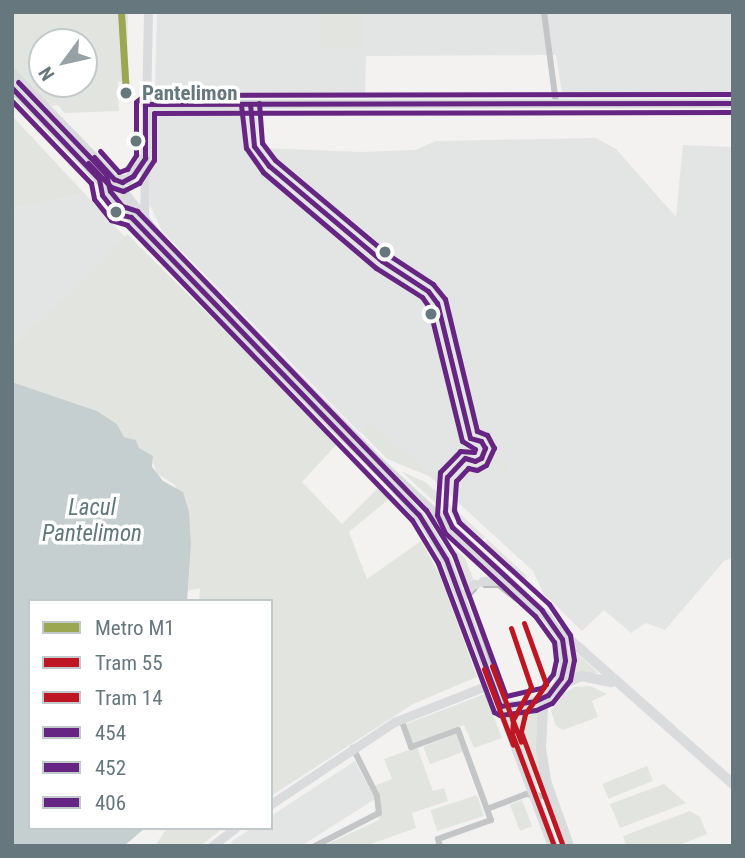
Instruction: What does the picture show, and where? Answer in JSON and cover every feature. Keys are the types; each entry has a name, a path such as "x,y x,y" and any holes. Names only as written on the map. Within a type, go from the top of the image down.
{"main road":[{"path":"12,73 114,178 184,264 386,469 519,588 618,685 733,785"},
{"path":"12,88 84,162 146,235 402,496 433,536 461,599 553,846"},
{"path":"114,178 128,180 145,158"},
{"path":"131,217 144,218"},
{"path":"144,218 146,235"},
{"path":"461,599 465,591 479,584 497,581 519,588"},
{"path":"548,618 564,646 565,667 558,686"},
{"path":"500,706 527,705 548,695 558,686 582,676 618,685"},
{"path":"548,695 543,708 540,737 543,766 569,846"}],"street":[{"path":"144,218 148,12"},
{"path":"544,12 556,103"},
{"path":"145,104 733,103"},
{"path":"273,803 401,719 491,684"},
{"path":"401,719 411,747 458,730 491,820 438,839 440,846"},
{"path":"315,846 379,813 377,796 353,748"},
{"path":"487,809 533,794 552,797"},
{"path":"212,846 233,830"}],"shaded area":[{"path":"12,12 128,12 127,81 118,82 119,111 64,113 58,105 50,106 42,98 98,98 98,28 28,28 28,83 12,67"},
{"path":"157,12 733,12 733,92 562,94 556,55 366,56 365,95 163,97 155,90"},
{"path":"319,12 363,12 363,49 319,49"},
{"path":"257,107 258,145 263,148 360,152 415,150 436,141 596,138 616,149 676,217 683,145 733,147 733,557 724,561 665,630 646,623 631,633 604,610 582,631 543,593 533,571 371,423 360,433 162,231 150,205 150,108"},
{"path":"12,116 14,118 85,194 12,209"},
{"path":"85,194 125,237 12,346 12,209"},
{"path":"127,234 338,443 302,482 342,524 379,487 390,498 349,532 367,579 421,541 440,576 477,677 413,704 273,795 273,599 199,599 200,588 188,591 191,545 175,485 156,473 152,456 139,448 136,440 124,437 117,424 97,411 12,382 12,346"},
{"path":"466,408 470,408 474,422 493,441 496,457 509,470 507,474 492,459 484,437 471,426"},
{"path":"459,410 465,434 457,445 458,456 434,478 387,459 361,432 371,421 427,472 438,474 453,458 456,442 462,433 456,411"},
{"path":"401,471 425,482 440,495 442,509"},
{"path":"447,502 485,537 481,542 452,517"},
{"path":"487,539 526,576 522,580 483,543"},
{"path":"456,550 465,558 474,581 462,588 452,554"},
{"path":"569,646 598,673 567,676"},
{"path":"590,686 607,694 592,701 598,717 563,730 556,726 551,711 564,693 574,687"},
{"path":"485,694 502,738 474,748 464,725 413,744 406,724"},
{"path":"541,704 543,784 534,784 504,712 520,712"},
{"path":"456,734 463,752 430,764 423,747"},
{"path":"417,747 433,791 444,788 448,801 412,813 416,828 365,846 323,846 379,820 381,802 374,786 392,779 384,759"},
{"path":"355,761 375,799 301,846 233,846 231,842 249,830 273,830 273,815"},
{"path":"647,766 653,781 608,799 602,784"},
{"path":"664,784 686,803 620,828 610,804"},
{"path":"477,795 484,816 437,831 430,810"},
{"path":"522,800 532,826 520,831 510,805"},
{"path":"690,811 700,817 707,834 677,846 626,846 623,836"},
{"path":"166,830 220,830 200,846 155,846"}],"water":[{"name":"Lacul Pantelimon","path":"12,382 97,411 117,424 124,437 136,440 139,448 153,456 152,467 163,481 183,492 189,512 191,545 187,599 28,599 28,830 143,830 124,846 12,846"}],"tram line":[{"path":"484,587 498,587 516,601"},
{"path":"476,590 471,595 471,605 492,666"},
{"name":"55","path":"524,623 546,684 525,714 521,732 563,846"},
{"name":"14","path":"511,628 531,687 513,720 512,734 554,846"},
{"name":"55","path":"492,666 521,742"},
{"name":"14","path":"484,669 513,745"}],"metro line":[{"name":"M1","path":"121,12 126,93"}],"transit line":[{"name":"406","path":"18,82 106,174 110,191 122,206 137,211 426,510 454,555 506,696 542,688 553,674 556,660 554,642 535,616 445,533 437,515 440,472 460,451 474,452 475,449 462,441 429,307 422,297 376,268 263,172 246,148 241,105"},
{"name":"454","path":"12,88 99,179 102,195 117,214 131,217 419,515 446,559 500,706 535,701 548,695 561,678 565,660 562,639 542,610 452,527 445,512 447,477 465,458 475,461 481,458 485,448 481,441 470,438 437,303 428,291 382,261 269,166 254,146 250,104"},
{"name":"406","path":"100,151 119,172 127,169 136,155 136,102 144,95 733,94"},
{"name":"452","path":"12,101 91,183 94,199 111,220 127,225 412,520 438,563 494,712 500,715 536,710 552,703 570,680 574,660 570,635 549,604 459,522 454,510 456,481 468,468 477,470 486,465 494,448 487,435 477,431 445,299 433,284 387,254 275,160 262,143 259,103"},
{"name":"454","path":"94,157 114,179 122,182 133,176 145,158 145,104 733,103"},
{"name":"452","path":"88,163 111,187 123,191 139,183 154,160 154,113 733,112"}],"place":[{"name":"Pantelimon","path":"126,93"}]}
